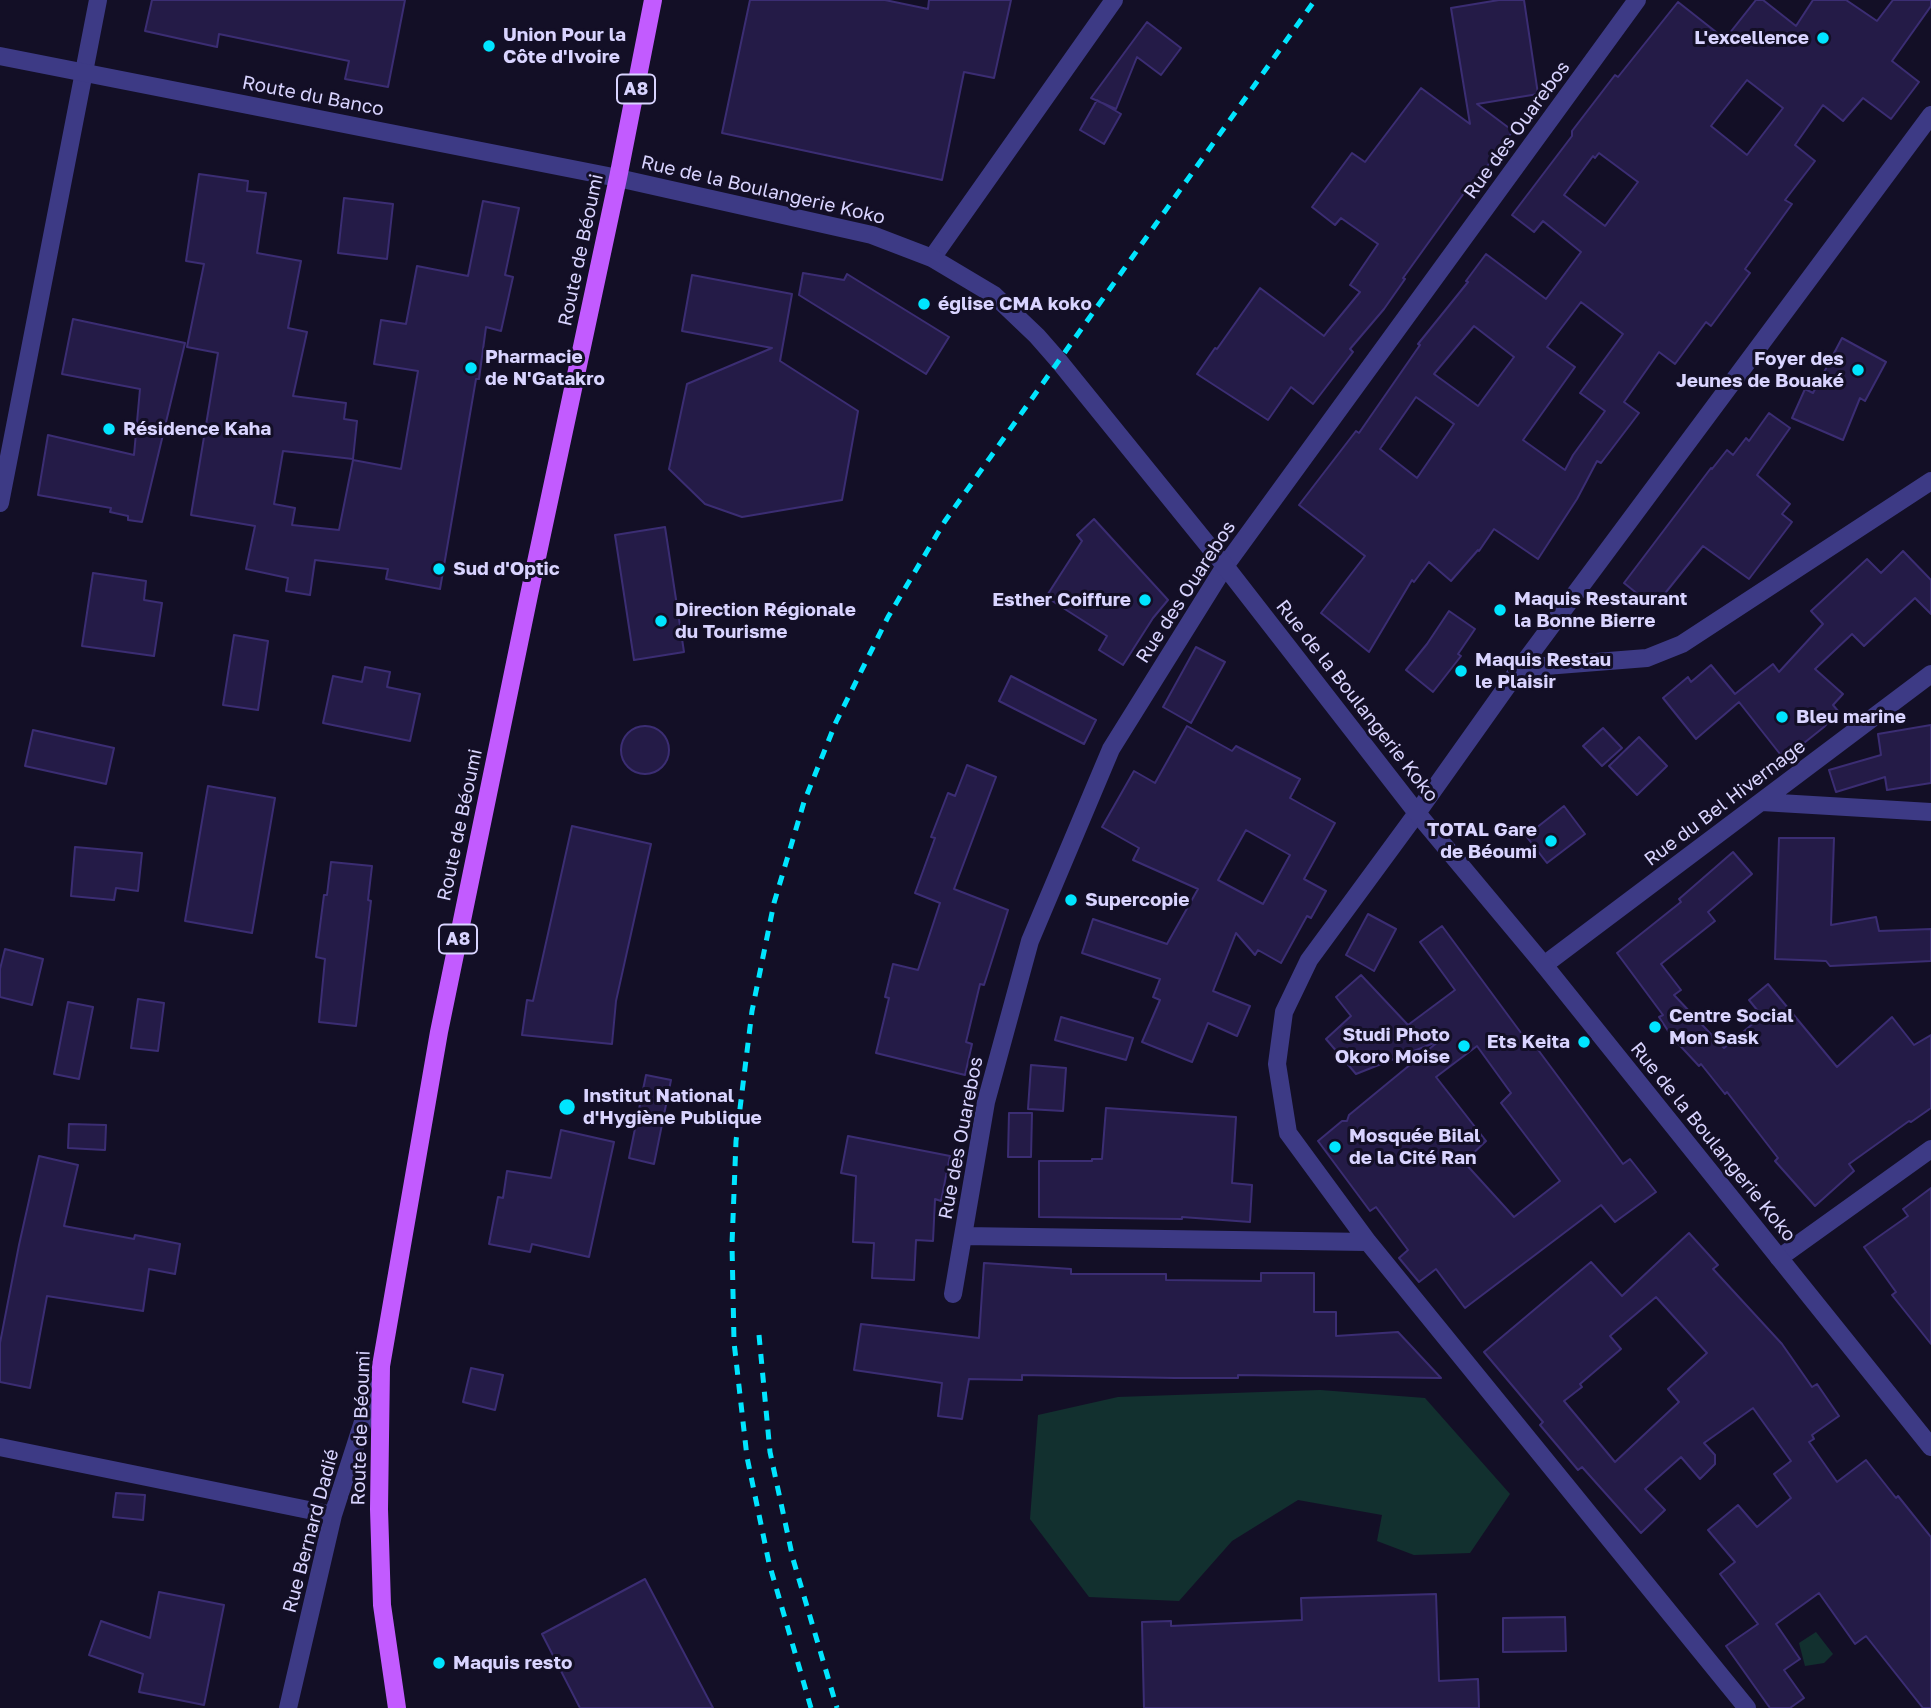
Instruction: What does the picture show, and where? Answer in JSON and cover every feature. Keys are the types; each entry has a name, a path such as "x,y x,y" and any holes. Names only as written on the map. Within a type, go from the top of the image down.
{"main road":[{"name":"Route de Béoumi","path":"397,1708 382,1605 379,1509 381,1366 439,1032 653,0"}],"street":[{"path":"0,502 98,0"},
{"path":"932,258 1114,0"},
{"name":"Rue des Ouarebos","path":"953,1294 986,1102 1030,940 1111,749 1225,566 1637,0"},
{"name":"Route du Banco","path":"0,56 618,178"},
{"path":"1747,1708 1368,1242 1288,1133 1277,1064 1284,1012 1309,960 1520,668 1931,115"},
{"name":"Rue de la Boulangerie Koko","path":"618,178 872,235 932,258 994,295 1037,336 1225,566 1417,813 1544,965 1931,1447"},
{"path":"1520,668 1647,659 1682,643 1931,481"},
{"name":"Rue du Bel Hivernage","path":"1544,965 1931,674"},
{"path":"1762,802 1931,812"},
{"path":"1779,1258 1931,1149"},
{"path":"964,1237 1368,1242"},
{"name":"Rue Bernard Dadié","path":"288,1708 333,1516 381,1366"},
{"path":"0,1447 333,1516"}],"green space":[{"path":"1320,1390 1425,1398 1510,1494 1470,1553 1414,1555 1377,1541 1382,1515 1298,1500 1232,1541 1179,1601 1089,1597 1030,1519 1038,1415 1118,1397"},
{"path":"1816,1632 1833,1654 1824,1663 1805,1666 1799,1643"}],"building":[{"path":"152,0 405,0 388,87 345,79 349,61 219,34 217,47 145,31"},
{"path":"750,0 885,0 928,9 929,0 1011,0 994,78 964,72 942,180 722,133"},
{"path":"1499,0 1524,0 1538,94 1477,104 1513,131 1474,184 1472,182 1384,309 1350,349 1353,352 1313,404 1291,387 1268,420 1197,374 1260,288 1324,336 1360,292 1350,285 1378,244 1341,218 1335,225 1312,207 1352,153 1365,162 1421,88 1470,124 1451,8"},
{"path":"1756,0 1763,0 1796,26 1813,0 1846,0 1877,21 1893,0 1931,0 1931,6 1892,61 1919,82 1891,119 1863,98 1843,121 1823,105 1795,145 1815,161 1785,200 1792,204 1745,269 1750,273 1711,326 1706,322 1675,364 1659,352 1624,402 1639,413 1601,463 1597,461 1577,499 1538,559 1494,529 1479,551 1451,581 1429,562 1414,582 1412,580 1369,652 1321,613 1365,556 1299,505 1356,431 1359,433 1420,345 1418,344 1468,282 1466,281 1486,254 1546,299 1581,252 1543,221 1534,232 1512,215 1615,75 1618,77 1678,2 1725,39","holes":["1747,80 1783,108 1747,155 1711,126","1599,153 1638,182 1605,226 1564,195 1593,156 1595,158","1581,302 1623,334 1580,393 1605,411 1565,470 1523,440 1575,367 1547,347","1474,326 1514,357 1478,406 1434,374","1416,397 1454,424 1417,478 1380,449"]},
{"path":"1147,22 1181,48 1161,75 1137,57 1116,109 1091,98"},
{"path":"1097,100 1121,114 1104,144 1080,130"},
{"path":"199,174 248,181 247,191 266,193 257,253 301,261 288,328 307,332 293,396 346,403 344,419 357,421 353,459 283,451 274,504 295,508 292,525 339,530 353,460 401,469 418,371 374,364 381,320 406,324 417,266 468,276 483,201 519,208 505,275 513,277 501,331 486,327 440,589 386,579 388,569 315,560 310,595 286,591 288,578 246,569 255,526 191,515 218,353 187,347 204,264 186,261"},
{"path":"344,198 393,204 387,259 338,253"},
{"path":"803,273 844,280 847,274 949,337 926,374 799,295"},
{"path":"692,275 792,294 780,361 858,411 842,500 742,517 705,504 669,469 687,384 772,348 682,331"},
{"path":"73,319 185,343 142,522 128,520 128,516 110,512 111,508 38,495 48,435 134,455 140,389 62,374"},
{"path":"1842,338 1886,362 1865,401 1860,398 1843,440 1792,418 1805,389 1813,393"},
{"path":"1769,413 1790,428 1757,475 1790,504 1782,514 1792,522 1749,579 1703,546 1654,607 1624,583 1711,468 1727,450 1733,455 1746,438 1749,441"},
{"path":"1094,519 1168,600 1123,665 1099,650 1107,636 1046,597 1082,541 1077,535"},
{"path":"665,527 684,652 634,660 615,535"},
{"path":"1903,551 1931,580 1931,614 1915,598 1864,646 1852,634 1815,669 1843,694 1833,705 1838,711 1824,727 1784,759 1739,702 1696,739 1663,698 1688,677 1691,682 1711,665 1735,694 1773,664 1779,672 1823,624 1811,611 1867,559 1881,573"},
{"path":"93,573 146,581 144,600 162,603 154,656 82,646"},
{"path":"1449,611 1475,629 1458,654 1461,656 1433,692 1406,670"},
{"path":"234,635 268,641 258,710 223,705"},
{"path":"1196,647 1225,662 1191,723 1163,707"},
{"path":"365,667 390,672 387,687 420,694 410,741 323,723 333,676 362,682"},
{"path":"1011,676 1096,720 1084,744 999,701"},
{"path":"1931,725 1931,783 1887,790 1885,777 1836,792 1829,770 1881,755 1878,734"},
{"path":"645,726 662,733 669,750 662,767 645,774 628,767 621,750 628,733"},
{"path":"1187,726 1232,751 1236,746 1300,779 1290,798 1335,823 1304,879 1326,891 1311,918 1307,916 1281,963 1258,950 1255,955 1236,933 1213,991 1250,1006 1237,1036 1208,1023 1192,1062 1142,1042 1160,1000 1153,997 1160,979 1082,953 1093,919 1167,944 1198,889 1133,860 1139,848 1102,827 1134,771 1155,783","holes":["1246,830 1290,855 1263,904 1218,880"]},
{"path":"1603,728 1622,748 1602,766 1583,746"},
{"path":"33,730 114,748 106,784 25,766"},
{"path":"1639,737 1667,766 1637,795 1609,766"},
{"path":"967,765 996,777 954,889 1008,910 984,985 980,984 966,1042 972,1044 965,1075 876,1053 889,998 885,997 893,964 918,970 940,903 915,893 935,838 931,837 948,793 955,796"},
{"path":"208,786 275,798 252,933 185,921"},
{"path":"1564,806 1585,834 1547,863 1526,836"},
{"path":"572,826 651,844 616,1001 612,1044 522,1035 527,1000 533,1001"},
{"path":"1779,838 1834,838 1831,925 1876,917 1879,931 1931,929 1931,961 1830,966 1826,961 1775,959"},
{"path":"75,847 142,853 138,891 116,888 114,900 71,896"},
{"path":"1733,852 1752,874 1708,912 1715,921 1661,964 1681,990 1674,995 1724,1048 1762,1016 1749,1000 1768,984 1837,1067 1892,1017 1914,1045 1931,1035 1931,1108 1849,1164 1854,1171 1815,1206 1775,1161 1778,1158 1727,1092 1725,1094 1701,1064 1699,1066 1672,1037 1659,1017 1663,1015 1617,953 1681,902 1679,899"},
{"path":"331,862 372,866 368,900 371,901 356,1026 319,1022 325,959 316,957"},
{"path":"1368,914 1396,929 1374,971 1346,955"},
{"path":"1442,926 1623,1164 1630,1159 1656,1192 1615,1222 1601,1205 1465,1308 1436,1269 1419,1282 1399,1258 1408,1250 1376,1207 1370,1211 1318,1141 1342,1121 1347,1121 1349,1115 1439,1041 1356,1074 1326,1039 1351,1016 1336,997 1361,975 1408,1025 1455,990 1420,942","holes":["1477,1046 1511,1093 1501,1103 1560,1181 1514,1217 1464,1162 1486,1141 1436,1077"]},
{"path":"5,949 43,959 32,1005 0,997 0,969"},
{"path":"138,999 164,1003 158,1051 131,1048"},
{"path":"68,1002 93,1007 79,1079 54,1074"},
{"path":"1061,1017 1133,1038 1126,1060 1055,1040"},
{"path":"1031,1065 1066,1068 1063,1111 1028,1109"},
{"path":"646,1075 671,1080 654,1164 629,1158"},
{"path":"1106,1108 1236,1117 1232,1183 1252,1185 1250,1222 1182,1217 1039,1217 1039,1161 1102,1159"},
{"path":"1009,1113 1032,1113 1031,1157 1008,1157"},
{"path":"69,1124 106,1125 105,1150 68,1148"},
{"path":"561,1130 614,1142 589,1257 532,1244 530,1252 489,1244 498,1197 503,1198 507,1171 551,1178"},
{"path":"848,1136 950,1156 941,1201 935,1199 933,1241 916,1240 914,1280 872,1278 874,1243 853,1242 856,1176 841,1173"},
{"path":"39,1156 78,1165 64,1226 134,1239 135,1235 180,1244 175,1274 149,1269 143,1311 47,1296 30,1388 0,1382 0,1343"},
{"path":"1931,1188 1931,1344 1892,1295 1896,1292 1864,1247 1908,1216 1903,1209"},
{"path":"1689,1233 1718,1265 1713,1269 1782,1344 1812,1387 1817,1384 1839,1416 1812,1435 1814,1439 1809,1442 1837,1482 1866,1460 1931,1537 1931,1708 1923,1708 1866,1636 1855,1644 1819,1593 1776,1624 1800,1659 1784,1670 1804,1698 1790,1708 1770,1708 1726,1646 1758,1624 1720,1574 1735,1562 1708,1530 1738,1505 1757,1527 1791,1498 1774,1474 1791,1461 1753,1408 1704,1443 1715,1455 1715,1464 1700,1479 1681,1457 1645,1489 1665,1510 1641,1533 1582,1467 1578,1470 1540,1425 1543,1422 1484,1352 1591,1262 1622,1296","holes":["1656,1297 1707,1353 1668,1389 1679,1402 1615,1462 1564,1401 1621,1349 1610,1336"]},
{"path":"984,1263 1071,1269 1071,1274 1166,1274 1166,1280 1261,1281 1261,1273 1314,1273 1314,1312 1336,1312 1336,1336 1398,1332 1441,1378 1022,1375 1022,1380 969,1379 962,1419 938,1416 942,1383 854,1370 861,1324 979,1338"},
{"path":"471,1368 503,1375 495,1410 463,1402"},
{"path":"116,1493 145,1495 143,1520 113,1517"},
{"path":"645,1579 713,1708 580,1708 542,1634"},
{"path":"159,1592 224,1605 204,1705 139,1692 143,1674 89,1655 101,1621 150,1638"},
{"path":"1436,1594 1439,1681 1478,1679 1479,1708 1144,1708 1142,1622 1171,1621 1171,1626 1302,1620 1301,1598"},
{"path":"1565,1617 1566,1651 1503,1652 1503,1618"}],"railway":[{"path":"811,1708 769,1563 747,1457 734,1342 732,1244 736,1141 752,1011 774,903 804,802 836,722 888,617 945,521 1315,0"},
{"path":"759,1335 770,1452 793,1559 837,1708"}],"place":[{"name":"L'excellence","path":"1823,38"},
{"name":"Union Pour la Côte d'Ivoire","path":"489,46"},
{"name":"église CMA koko","path":"924,304"},
{"name":"Pharmacie de N'Gatakro","path":"471,368"},
{"name":"Foyer des Jeunes de Bouaké","path":"1858,370"},
{"name":"Résidence Kaha","path":"109,429"},
{"name":"Sud d'Optic","path":"439,569"},
{"name":"Esther Coiffure","path":"1145,600"},
{"name":"Maquis Restaurant la Bonne Bierre","path":"1500,610"},
{"name":"Direction Régionale du Tourisme","path":"661,621"},
{"name":"Maquis Restau le Plaisir","path":"1461,671"},
{"name":"Bleu marine","path":"1782,717"},
{"name":"TOTAL Gare de Béoumi","path":"1551,841"},
{"name":"Supercopie","path":"1071,900"},
{"name":"Centre Social Mon Sask","path":"1655,1027"},
{"name":"Ets Keita","path":"1584,1042"},
{"name":"Studi Photo Okoro Moise","path":"1464,1046"},
{"name":"Institut National d'Hygiène Publique","path":"567,1107"},
{"name":"Mosquée Bilal de la Cité Ran","path":"1335,1147"},
{"name":"Maquis resto","path":"439,1663"}]}
